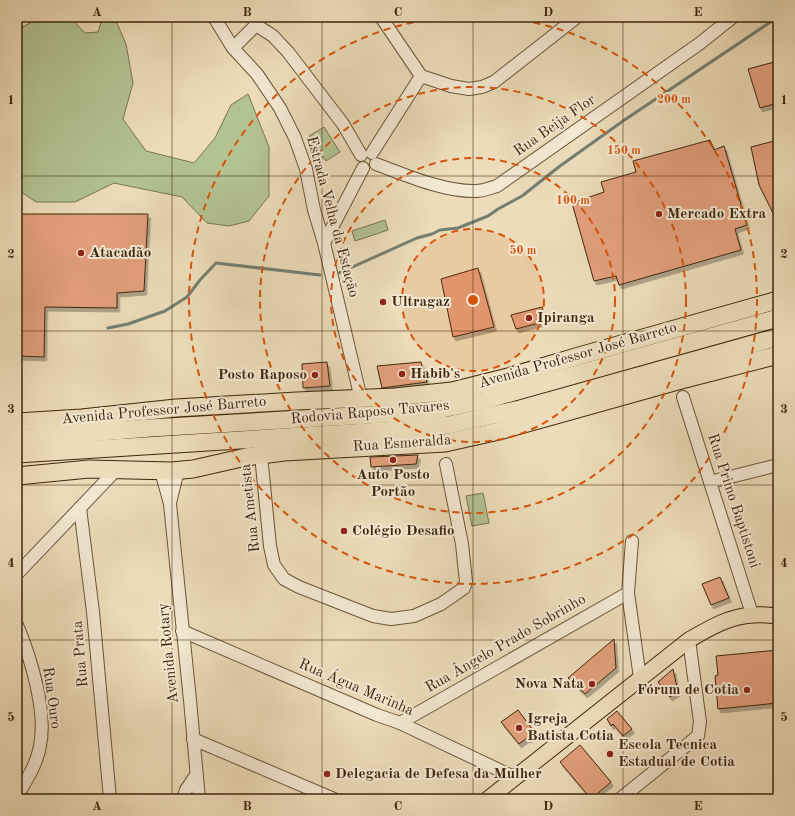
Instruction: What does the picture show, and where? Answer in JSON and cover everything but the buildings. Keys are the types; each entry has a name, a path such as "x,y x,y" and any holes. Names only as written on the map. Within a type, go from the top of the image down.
{"highway":[{"name":"Avenida Professor José Barreto","path":"17,422 82,418 203,406 361,399 452,391 778,300"},
{"name":"Rodovia Raposo Tavares","path":"22,446 150,428 442,409 485,400 778,318"},
{"name":"Rodovia Raposo Tavares","path":"22,446 414,429 449,425 520,409 778,338"},
{"name":"Rua Esmeralda","path":"17,476 89,469 161,471 193,469 262,454 445,443 499,431 681,380 778,355"},
{"path":"22,446 44,433 84,428 244,417 316,410 361,399"}],"main road":[{"path":"488,799 688,640 713,626 730,619 752,614 778,616"}],"street":[{"name":"Estrada Velha da Estação","path":"214,17 233,48 257,74 280,108 295,138 306,168 314,210 324,243 361,399"},
{"path":"381,17 421,76 452,86 469,89 494,82 577,17"},
{"name":"Rua Beija Flor","path":"376,164 446,187 475,192 497,186 699,44 733,17"},
{"path":"233,48 256,21 273,36 288,52 366,154 375,156 377,160 376,164 370,169 363,168 359,162 366,154 421,76"},
{"path":"324,243 363,168"},
{"name":"Rua Primo Baptistoni","path":"683,396 752,614"},
{"name":"Rua Ametista","path":"262,454 270,546 274,565 284,579 298,587 373,616 391,619 414,616 441,604 464,588 466,574 446,464"},
{"path":"710,482 778,465"},
{"path":"17,574 117,469"},
{"name":"Avenida Rotary","path":"170,504 178,470"},
{"name":"Avenida Rotary","path":"161,471 170,504 199,799"},
{"name":"Rua Prata","path":"80,508 94,612 110,799"},
{"path":"632,541 628,593 640,678"},
{"name":"Rua Ângelo Prado Sobrinho","path":"400,723 628,593"},
{"name":"Rua Ouro","path":"17,625 31,665 38,695 42,730 40,747 32,770 17,796"},
{"name":"Rua Água Marinha","path":"182,631 377,715 400,723 516,778"},
{"path":"620,799 698,736 700,722 688,640"},
{"path":"193,739 334,799"},
{"path":"183,799 186,790 196,775"}],"green space":[{"path":"41,17 70,17 85,33 98,32 102,19 117,23 126,44 133,83 123,119 146,151 194,163 215,138 231,105 248,94 269,147 269,196 249,221 229,226 207,223 182,197 114,183 75,202 36,202 17,189 17,30"},
{"path":"324,127 340,152 326,161 309,136"},
{"path":"385,220 388,230 355,241 352,231"},
{"path":"483,493 489,523 472,526 466,496"}],"waterway":[{"path":"339,273 417,238 440,230 458,228 488,216 522,196 560,166 623,121 778,17"},
{"path":"108,328 128,324 165,311 187,297 216,263 320,275"}],"place":[{"name":"Mercado Extra","path":"659,214"},
{"name":"Atacadão","path":"81,253"},
{"name":"Ultragaz","path":"383,302"},
{"name":"Ipiranga","path":"529,318"},
{"name":"Habib's","path":"402,374"},
{"name":"Posto Raposo","path":"315,375"},
{"name":"Auto Posto Portão","path":"393,460"},
{"name":"Colégio Desafio","path":"344,531"},
{"name":"Nova Nata","path":"592,684"},
{"name":"Fórum de Cotia","path":"747,690"},
{"name":"Igreja Batista Cotia","path":"519,728"},
{"name":"Escola Tecnica Estadual de Cotia","path":"610,754"},
{"name":"Delegacia de Defesa da Mulher","path":"327,774"}]}
